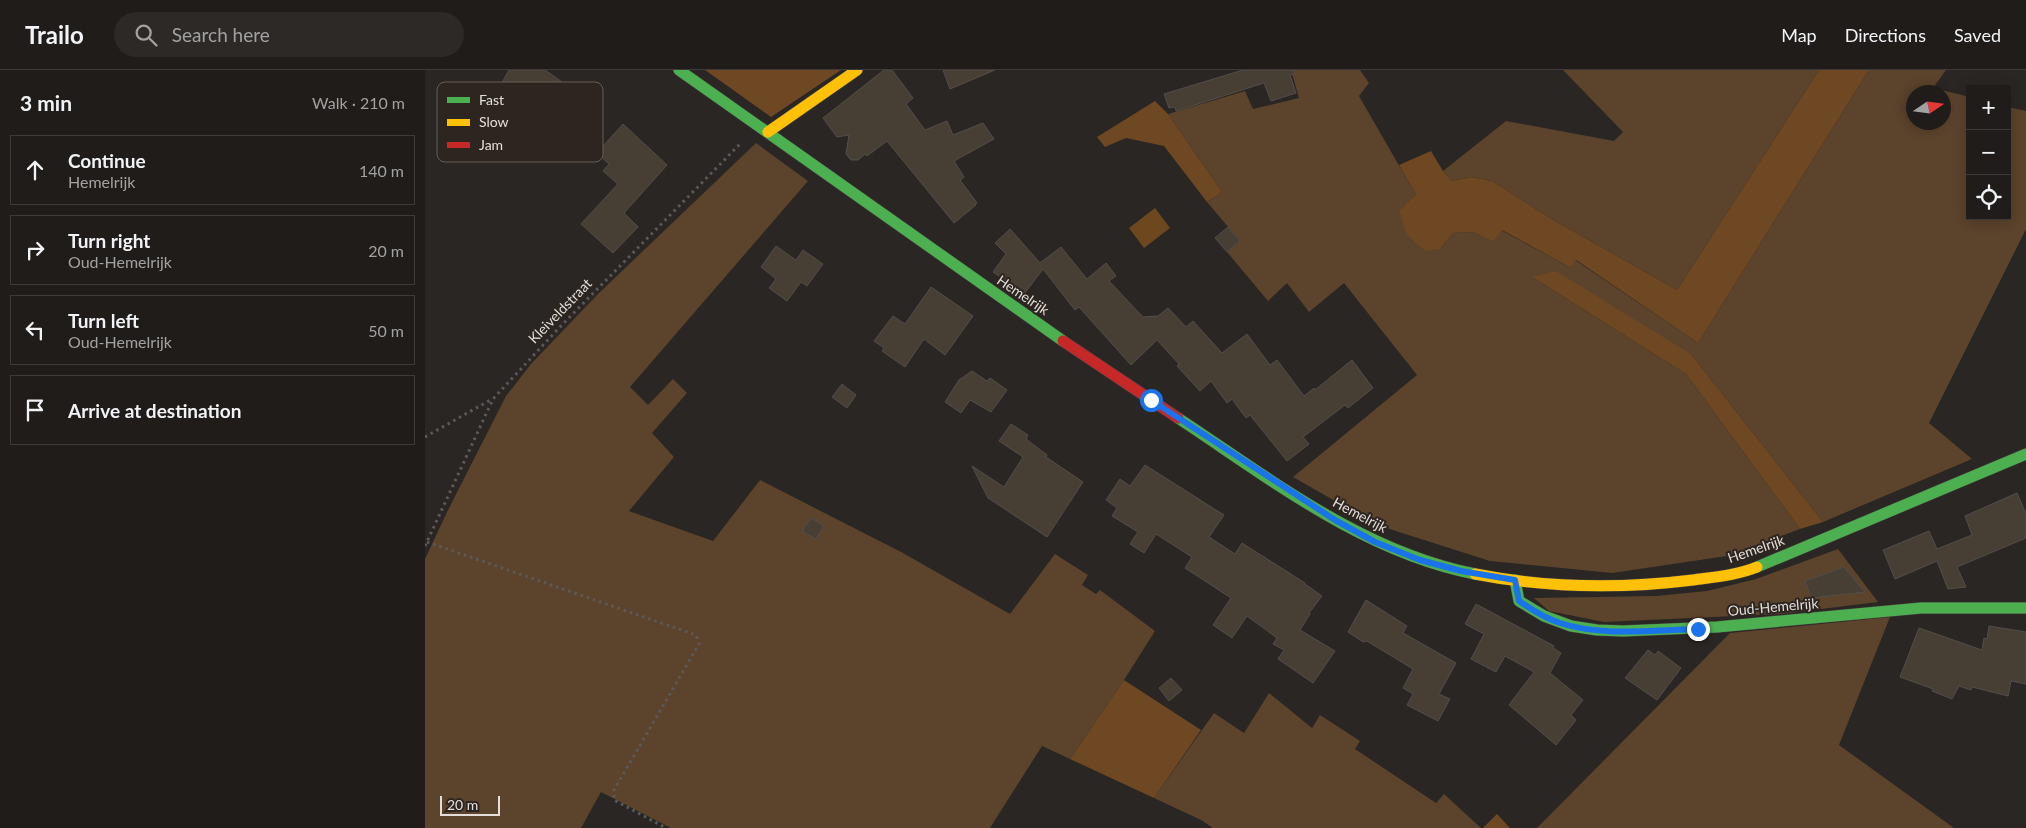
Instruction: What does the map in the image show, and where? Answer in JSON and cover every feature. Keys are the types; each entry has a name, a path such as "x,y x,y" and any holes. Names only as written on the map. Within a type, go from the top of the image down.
{"street":[{"name":"Hemelrijk","path":"679,70 1004,300 1159,406 1335,520 1375,542 1420,560 1461,571 1515,580 1581,586 1664,584 1705,580 1749,570 2026,454"},
{"path":"763,129 857,70"},
{"name":"Oud-Hemelrijk","path":"1515,580 1519,601 1540,615 1560,623 1581,628 1623,631 1698,629 1772,624 1888,610 1978,606 2026,608"}],"path":[{"name":"Kleiveldstraat","path":"426,544 493,399 594,292 763,129"},
{"path":"425,437 493,399"},
{"path":"426,544 696,634 699,644 614,790 614,800 667,828"}],"shaded area":[{"path":"705,70 841,70 771,117"},
{"path":"1291,70 1360,70 1369,83 1359,96 1416,195 1440,249 1453,233 1473,232 1493,242 1501,230 1571,268 1575,260 1698,343 1869,70 1946,70 1935,85 1906,85 1906,130 1951,130 1951,92 1966,96 1966,220 2011,220 2011,108 2026,111 2026,229 1929,423 1972,459 1823,522 1691,354 1532,277 1686,374 1800,529 1727,556 1612,573 1490,561 1377,525 1293,477 1417,375 1344,283 1309,312 1287,283 1268,301 1227,252 1240,241 1207,202 1222,192 1168,114 1245,91 1253,109 1299,98"},
{"path":"1563,70 1819,70 1677,290 1550,218 1492,181 1471,177 1452,181 1443,171 1506,121 1614,141 1623,132"},
{"path":"1819,70 1869,70 1698,343 1576,260 1571,268 1502,230 1493,242 1473,232 1453,233 1440,249 1425,251 1407,235 1399,211 1416,195 1399,165 1431,151 1443,171 1452,181 1471,177 1492,181 1550,218 1677,290"},
{"path":"1155,101 1168,114 1222,192 1207,202 1164,146 1126,138 1105,147 1097,137"},
{"path":"756,143 808,181 630,387 648,405 673,379 687,393 652,433 674,457 629,511 713,541 760,480 903,553 1010,614 1055,554 1088,575 1082,585 1096,594 1100,590 1155,631 1070,759 1042,746 990,828 671,828 601,792 581,828 425,828 425,559 448,510 506,396 531,364 598,294"},
{"path":"1155,208 1170,228 1144,248 1129,228"},
{"path":"1556,271 1691,354 1823,522 1800,529 1686,374 1532,277"},
{"path":"1838,549 1878,602 1781,614 1604,622 1549,611 1534,598 1656,596 1707,591 1756,579"},
{"path":"1890,617 1839,745 1954,828 1537,828 1730,633"},
{"path":"1124,680 1201,730 1154,798 1070,759"},
{"path":"1269,693 1312,728 1320,715 1360,741 1355,749 1436,803 1444,794 1481,828 1213,828 1201,820 1154,798 1214,713 1244,733"},
{"path":"1497,814 1510,828 1483,828"}],"building":[{"path":"509,70 545,70 562,82 502,82"},
{"path":"884,70 892,70 913,98 906,104 925,130 947,121 953,135 983,123 994,139 954,161 964,177 960,180 977,203 954,223 887,141 867,156 865,154 858,160 851,160 846,154 849,135 837,137 823,118"},
{"path":"943,70 995,70 950,89"},
{"path":"1243,70 1294,70 1295,74 1290,75 1296,93 1271,101 1264,83 1176,111 1175,107 1169,108 1164,94"},
{"path":"623,124 667,165 624,213 638,227 613,253 581,224 618,184 603,171 609,164 603,158 603,146"},
{"path":"1228,227 1240,241 1227,252 1215,238"},
{"path":"1010,229 1040,263 1061,247 1087,279 1106,263 1116,276 1109,281 1143,317 1158,316 1168,308 1186,327 1193,321 1222,353 1247,334 1270,365 1277,360 1304,396 1314,388 1315,390 1352,360 1373,388 1348,408 1345,405 1303,437 1309,444 1287,461 1250,415 1246,418 1232,399 1227,403 1211,381 1200,391 1157,340 1131,365 1079,307 1075,310 1043,269 1024,294 993,272 1006,254 995,243"},
{"path":"776,246 796,260 803,250 823,264 807,286 801,282 787,301 769,288 776,279 761,267"},
{"path":"931,287 973,316 945,355 924,339 905,367 882,351 884,348 874,341 893,316 905,324"},
{"path":"972,371 987,381 990,378 1007,390 991,412 970,400 961,413 945,402 959,380"},
{"path":"842,384 856,395 847,408 832,397"},
{"path":"1011,424 1028,435 1026,439 1047,455 1046,457 1083,482 1047,537 988,498 972,466 1004,487 1023,457 999,441"},
{"path":"1145,465 1224,515 1209,537 1235,554 1242,543 1322,596 1309,613 1300,630 1335,651 1313,683 1278,659 1284,650 1273,644 1277,638 1247,616 1232,638 1213,625 1231,598 1185,568 1192,557 1156,534 1144,553 1130,544 1138,532 1112,516 1117,508 1106,500 1120,479 1130,486"},
{"path":"2017,493 2026,514 2026,538 1957,567 1966,587 1948,589 1937,561 1895,579 1883,550 1929,531 1937,549 1972,535 1965,516"},
{"path":"811,518 824,526 816,539 802,531"},
{"path":"1844,567 1865,592 1811,598 1805,581"},
{"path":"1366,600 1407,626 1403,633 1456,663 1439,694 1450,699 1438,721 1407,705 1413,694 1403,688 1413,669 1367,641 1363,642 1348,632"},
{"path":"1476,604 1554,646 1553,648 1561,653 1550,673 1583,700 1571,715 1576,720 1556,745 1509,705 1534,672 1505,656 1496,672 1471,659 1484,634 1465,624"},
{"path":"1989,626 2026,632 2026,684 2011,681 2008,696 1972,687 1971,690 1959,686 1952,699 1932,691 1933,689 1900,677 1919,628 1982,650 1984,638 1987,639"},
{"path":"1648,650 1655,655 1658,651 1681,668 1657,700 1625,678"},
{"path":"1171,678 1182,690 1169,701 1159,688"}],"traffic: fast":[{"path":"679,70 1063,341"},
{"path":"1178,418 1284,489 1357,531 1395,549 1434,564 1475,574"},
{"path":"1757,567 2026,454"},
{"path":"1515,580 1519,601 1544,616 1571,626 1597,630 1623,631 1717,627 1921,608 2026,608"}],"traffic: slow":[{"path":"768,132 857,70"},
{"path":"1475,574 1529,582 1611,586 1693,580 1734,574 1757,567"}],"traffic: jam":[{"path":"1063,341 1178,418"}],"route":[{"path":"1151,400 1335,520 1375,542 1420,560 1461,571 1515,580 1519,601 1540,615 1560,623 1581,628 1623,631 1698,629"}]}
